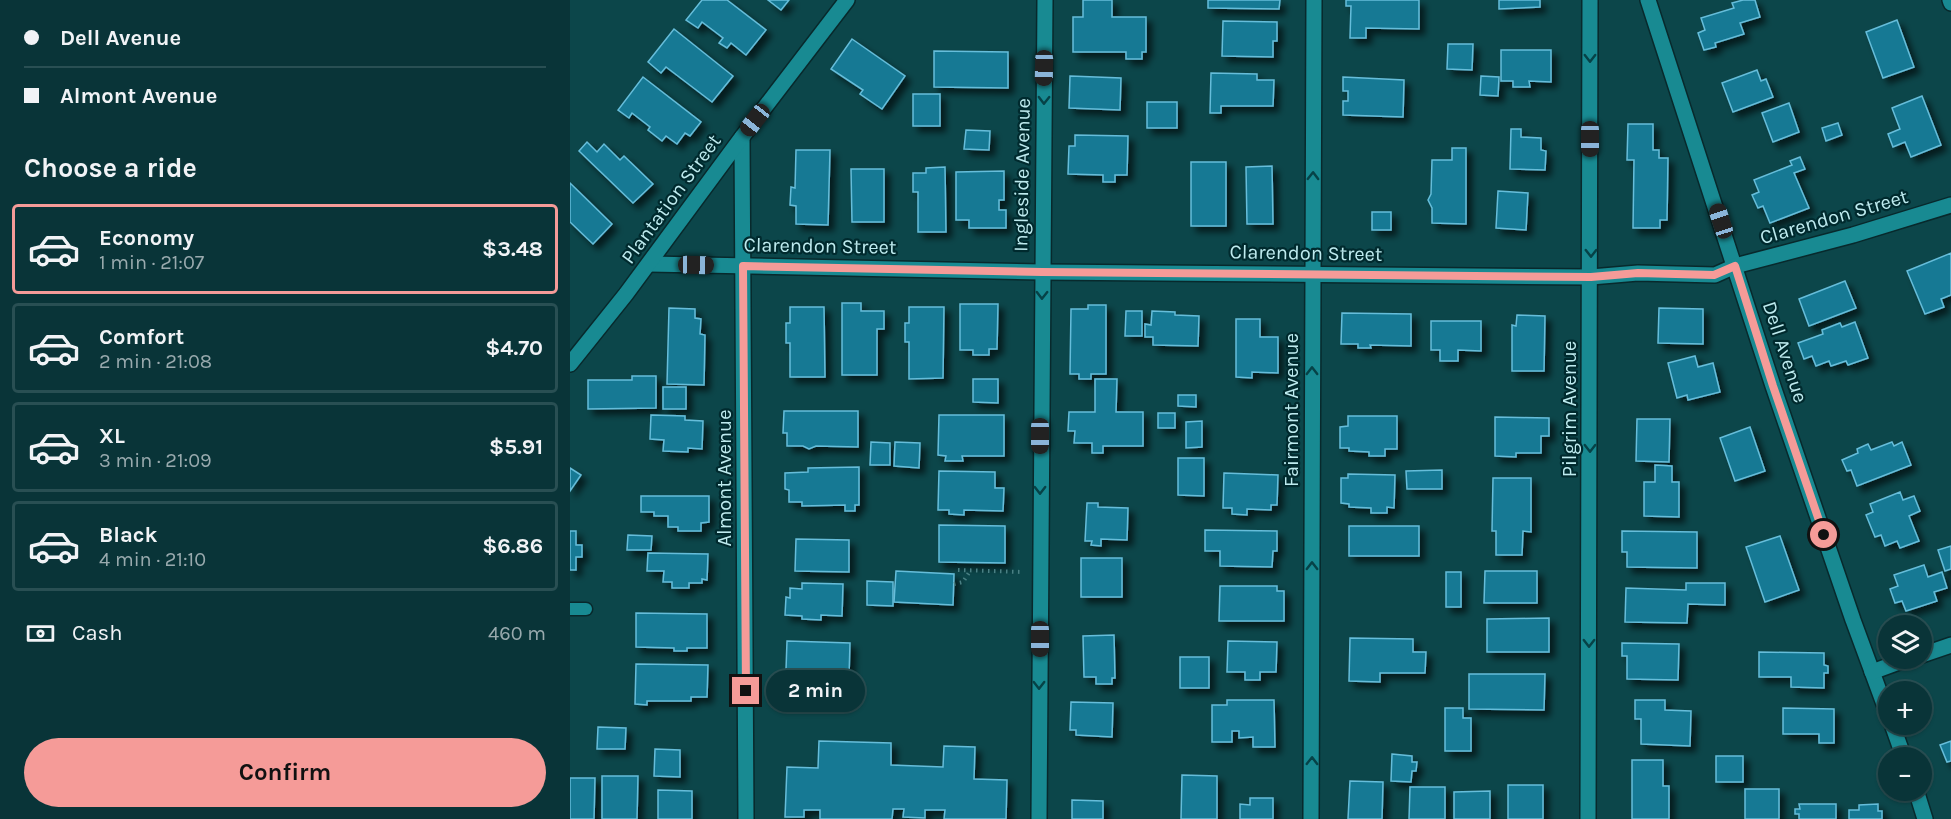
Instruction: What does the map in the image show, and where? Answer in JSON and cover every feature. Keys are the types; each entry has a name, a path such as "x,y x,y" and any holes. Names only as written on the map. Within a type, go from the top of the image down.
{"street":[{"name":"Plantation Street","path":"570,364 649,264 742,137 847,0"},
{"name":"Ingleside Avenue","path":"1038,819 1045,0"},
{"name":"Fairmont Avenue","path":"1311,819 1314,0"},
{"name":"Pilgrim Avenue","path":"1588,819 1590,0"},
{"name":"Dell Avenue","path":"1648,0 1773,386 1878,688"},
{"name":"Almont Avenue","path":"742,137 746,819"},
{"name":"Clarendon Street","path":"649,264 1042,272 1591,277 1638,273 1714,275 1735,266 1864,232 1951,205"},
{"path":"1932,652 1951,645"},
{"path":"1872,672 1880,669"},
{"path":"1919,801 1925,819"}],"lane":[{"path":"570,609 586,609"}],"path":[{"path":"958,570 1023,572"},
{"path":"954,584 963,582 971,571"}],"building":[{"path":"702,0 727,0 766,30 746,55 731,43 727,48 719,43 723,38 702,22 698,28 686,20"},
{"path":"768,0 789,0 781,10"},
{"path":"1083,0 1112,0 1112,17 1146,17 1146,52 1142,52 1142,59 1126,59 1126,52 1073,52 1073,17 1083,17"},
{"path":"1208,0 1280,0 1279,9 1208,8"},
{"path":"1346,0 1419,0 1419,29 1366,28 1366,38 1350,38 1351,6 1346,6"},
{"path":"1499,0 1540,0 1540,7 1499,9"},
{"path":"1755,0 1760,17 1740,23 1744,34 1715,43 1716,47 1704,50 1698,33 1705,30 1701,18 1734,8 1732,3"},
{"path":"1897,20 1914,67 1883,78 1866,32"},
{"path":"1223,21 1277,22 1277,41 1273,41 1273,57 1222,56"},
{"path":"674,29 733,76 712,102 666,67 661,73 648,62"},
{"path":"852,39 905,76 882,109 860,94 863,90 831,69"},
{"path":"1448,44 1473,44 1472,70 1447,69"},
{"path":"1501,50 1551,50 1551,82 1529,81 1530,87 1513,87 1513,81 1501,81"},
{"path":"934,51 1008,52 1008,88 934,87"},
{"path":"1757,70 1761,81 1766,79 1773,97 1733,112 1722,83"},
{"path":"1211,73 1257,74 1257,80 1274,80 1273,106 1221,106 1221,113 1210,113"},
{"path":"1070,76 1121,78 1120,110 1069,108"},
{"path":"1481,76 1499,77 1498,96 1480,95"},
{"path":"643,77 701,122 690,136 685,133 677,144 666,136 662,141 648,130 650,127 632,113 629,118 618,110"},
{"path":"1343,77 1404,80 1403,117 1343,115 1343,101 1348,101 1348,91 1343,91"},
{"path":"913,94 940,94 940,126 913,126"},
{"path":"1922,96 1941,145 1911,157 1905,142 1893,147 1888,134 1900,129 1892,108"},
{"path":"1147,102 1177,102 1177,128 1147,128"},
{"path":"1789,103 1799,132 1773,142 1762,113"},
{"path":"1838,123 1842,135 1826,141 1822,128"},
{"path":"1628,124 1653,124 1653,150 1659,150 1659,158 1668,158 1667,220 1660,220 1660,228 1633,228 1634,160 1627,160"},
{"path":"1511,129 1521,129 1521,137 1541,138 1541,150 1546,151 1545,170 1510,169"},
{"path":"966,130 990,131 989,150 964,149"},
{"path":"1075,135 1128,136 1127,175 1115,175 1115,182 1103,182 1103,175 1068,174 1069,146 1075,146"},
{"path":"587,142 597,152 604,144 620,160 624,156 653,184 633,203 579,151"},
{"path":"1452,148 1466,148 1466,224 1432,223 1432,208 1428,200 1431,194 1432,160 1452,160"},
{"path":"796,150 830,150 828,225 796,224 796,206 790,205 791,187 795,188"},
{"path":"1800,157 1805,169 1794,173 1809,208 1770,223 1763,206 1758,208 1752,195 1759,192 1754,180 1792,165 1790,161"},
{"path":"1191,162 1226,162 1226,226 1191,226"},
{"path":"1272,166 1273,224 1247,224 1246,167"},
{"path":"945,167 946,232 918,232 918,192 913,192 913,173 926,173 926,168"},
{"path":"851,169 884,169 884,222 852,222"},
{"path":"1004,171 1004,200 999,200 999,210 1006,210 1006,228 969,228 969,220 956,220 956,172"},
{"path":"570,183 612,224 593,244 570,222"},
{"path":"1498,191 1528,193 1526,230 1496,228"},
{"path":"1372,212 1391,212 1391,230 1372,230"},
{"path":"1951,253 1951,295 1941,299 1944,307 1925,314 1907,271"},
{"path":"1845,281 1856,308 1809,326 1799,299"},
{"path":"842,303 861,303 861,311 884,311 884,329 877,329 877,375 842,375"},
{"path":"960,304 998,304 997,349 989,349 989,355 973,355 973,350 960,350"},
{"path":"1088,305 1106,305 1106,374 1091,374 1091,379 1079,379 1079,374 1070,374 1071,309 1088,309"},
{"path":"790,307 824,307 825,377 790,377 790,343 786,343 786,323 790,323"},
{"path":"909,307 944,307 943,378 909,379 909,342 905,342 905,323 909,323"},
{"path":"669,308 695,309 695,318 701,319 700,334 705,335 704,385 667,384"},
{"path":"1659,308 1703,309 1703,344 1658,343"},
{"path":"1126,311 1142,311 1142,336 1125,336"},
{"path":"1152,311 1199,316 1198,346 1153,345 1153,337 1145,337 1145,324 1151,325"},
{"path":"1342,313 1411,314 1411,346 1370,345 1371,348 1358,348 1358,344 1341,344"},
{"path":"1517,315 1545,316 1544,371 1512,371 1512,325 1516,326"},
{"path":"1236,319 1260,319 1260,337 1278,337 1278,373 1252,372 1252,378 1236,377"},
{"path":"1431,321 1481,321 1481,351 1458,350 1458,361 1440,361 1440,350 1431,350"},
{"path":"1855,322 1868,358 1848,365 1846,361 1831,366 1829,361 1816,366 1812,356 1804,359 1798,343 1823,334 1822,330 1840,323 1842,327"},
{"path":"1695,356 1698,367 1713,363 1720,392 1688,400 1687,395 1677,398 1668,363"},
{"path":"632,376 656,376 656,408 588,409 588,380 632,380"},
{"path":"973,379 998,379 998,403 973,402"},
{"path":"1095,379 1117,379 1116,412 1143,412 1143,446 1103,446 1103,453 1092,453 1092,443 1074,443 1075,431 1068,431 1069,412 1095,412"},
{"path":"663,387 686,387 686,409 663,409"},
{"path":"1178,395 1196,395 1196,407 1178,406"},
{"path":"784,411 858,411 858,447 816,446 809,449 803,446 787,446 787,433 783,433"},
{"path":"1158,413 1175,413 1175,428 1158,428"},
{"path":"651,415 685,416 685,420 703,421 702,449 688,448 688,452 663,451 664,440 650,439"},
{"path":"939,415 1004,415 1004,456 962,456 963,461 945,461 946,456 938,455"},
{"path":"1348,416 1397,416 1397,449 1385,449 1385,456 1369,456 1369,452 1340,448 1340,427 1348,426"},
{"path":"1495,417 1549,418 1549,436 1541,436 1541,453 1516,453 1516,457 1495,456"},
{"path":"1637,419 1670,419 1669,462 1636,461"},
{"path":"1202,421 1202,447 1186,448 1186,422"},
{"path":"1750,427 1765,471 1735,481 1720,438"},
{"path":"871,442 890,443 890,465 870,465"},
{"path":"895,442 920,443 919,468 894,466"},
{"path":"1892,442 1894,446 1902,442 1911,465 1857,486 1851,470 1847,471 1842,460 1858,453 1857,449 1868,444 1871,450"},
{"path":"1178,458 1204,458 1204,496 1178,495"},
{"path":"1655,465 1672,466 1672,482 1679,482 1679,517 1644,516 1644,482 1655,482"},
{"path":"859,467 859,505 855,505 855,511 845,511 845,505 802,506 802,502 789,502 789,490 785,489 785,473 808,472 808,468"},
{"path":"570,468 581,475 570,491"},
{"path":"1442,470 1442,489 1407,489 1406,471"},
{"path":"939,471 995,472 995,488 1004,488 1003,511 964,510 964,515 949,514 949,510 938,510"},
{"path":"1224,473 1278,475 1277,505 1271,505 1271,510 1247,509 1247,515 1232,514 1232,508 1223,508"},
{"path":"1348,474 1395,475 1394,508 1387,507 1387,513 1371,513 1371,508 1349,507 1349,504 1341,503 1341,478 1348,478"},
{"path":"1493,478 1531,478 1531,532 1523,531 1522,555 1496,555 1496,531 1492,531"},
{"path":"1900,492 1903,500 1914,496 1920,511 1909,516 1919,541 1900,548 1897,541 1885,546 1881,535 1875,537 1866,515 1873,512 1870,504"},
{"path":"641,496 709,496 709,522 701,523 701,531 678,531 678,527 668,527 668,516 654,516 654,512 641,512"},
{"path":"1087,503 1098,503 1098,507 1128,508 1127,540 1101,539 1101,546 1091,545 1092,541 1085,541"},
{"path":"939,525 1005,526 1005,563 939,562"},
{"path":"1349,526 1419,526 1419,556 1349,556"},
{"path":"1205,530 1277,531 1277,551 1273,551 1272,567 1220,566 1220,551 1205,551"},
{"path":"570,531 576,531 576,545 582,545 582,557 576,557 576,570 570,570"},
{"path":"1622,531 1697,532 1697,568 1627,567 1627,552 1622,552"},
{"path":"628,535 652,536 651,550 627,550"},
{"path":"1780,536 1799,590 1765,602 1746,547"},
{"path":"796,539 849,540 849,572 795,571"},
{"path":"1951,546 1951,569 1945,571 1938,550"},
{"path":"648,553 708,554 707,580 702,579 702,583 689,583 689,588 672,588 672,582 663,582 664,571 647,571"},
{"path":"1081,558 1122,558 1122,597 1081,597"},
{"path":"1924,565 1928,577 1942,572 1947,588 1934,592 1937,601 1906,611 1902,601 1895,603 1890,589 1898,586 1894,575"},
{"path":"896,571 954,574 953,605 894,602"},
{"path":"1485,571 1537,571 1537,603 1484,603"},
{"path":"1446,572 1461,572 1461,607 1446,607"},
{"path":"867,581 893,582 893,606 867,605"},
{"path":"802,583 843,584 842,616 821,615 821,620 785,615 786,597 790,598 790,588 802,589"},
{"path":"1686,583 1725,583 1725,605 1688,604 1687,623 1625,622 1626,588 1686,590"},
{"path":"1220,586 1277,586 1277,591 1284,591 1284,621 1219,621"},
{"path":"636,613 707,614 707,648 687,648 687,651 674,651 674,648 636,647"},
{"path":"1549,618 1549,652 1487,652 1487,619"},
{"path":"1114,635 1115,678 1112,678 1112,684 1096,684 1096,677 1084,677 1083,636"},
{"path":"1350,638 1413,639 1413,652 1426,652 1425,673 1380,673 1380,682 1349,681"},
{"path":"787,641 850,643 849,676 802,674 802,670 786,670"},
{"path":"1228,641 1277,642 1276,672 1260,672 1260,680 1245,680 1245,672 1227,672"},
{"path":"1622,643 1679,644 1678,680 1627,679 1627,656 1622,656"},
{"path":"1759,652 1824,653 1824,665 1828,666 1828,673 1824,673 1824,688 1791,687 1791,677 1759,677"},
{"path":"1180,657 1209,657 1209,688 1180,688"},
{"path":"636,664 708,665 707,697 691,697 691,701 647,701 647,705 635,704"},
{"path":"1469,674 1545,674 1544,710 1469,709"},
{"path":"1227,700 1274,700 1275,747 1253,747 1253,737 1239,738 1239,731 1232,731 1232,742 1212,742 1212,705 1227,705"},
{"path":"1635,700 1665,700 1665,710 1691,711 1690,746 1641,744 1641,719 1635,719"},
{"path":"1071,702 1113,703 1112,737 1076,735 1076,730 1070,730"},
{"path":"1445,708 1463,708 1463,718 1471,718 1471,751 1445,751"},
{"path":"1783,708 1834,709 1834,743 1819,743 1819,734 1783,734"},
{"path":"598,727 626,728 625,749 597,749"},
{"path":"819,741 891,743 891,765 943,767 944,746 975,747 974,779 1007,780 1006,819 944,819 945,810 925,810 925,818 903,817 904,809 893,809 892,819 820,819 820,810 804,810 804,817 785,817 787,767 818,768"},
{"path":"1951,741 1951,761 1947,762 1940,745"},
{"path":"655,749 680,750 680,777 654,776"},
{"path":"1392,754 1412,756 1412,762 1417,762 1416,771 1412,771 1411,782 1391,781"},
{"path":"1716,756 1743,756 1743,782 1716,782"},
{"path":"1632,760 1663,760 1663,786 1669,786 1669,819 1632,819"},
{"path":"1182,775 1217,776 1217,819 1181,819"},
{"path":"602,776 638,776 637,819 602,819"},
{"path":"570,778 595,778 594,819 570,819"},
{"path":"1350,781 1383,782 1382,819 1348,819"},
{"path":"1508,785 1543,785 1543,819 1508,819"},
{"path":"1410,787 1445,787 1445,819 1409,819"},
{"path":"1745,789 1779,789 1779,819 1745,819"},
{"path":"658,790 692,791 692,819 658,819"},
{"path":"1490,791 1490,819 1454,819 1454,792"},
{"path":"1250,798 1273,798 1273,819 1240,819 1240,804 1250,805"},
{"path":"1072,800 1103,801 1103,819 1072,819"},
{"path":"1799,804 1836,804 1836,819 1799,819 1799,814 1795,814 1795,809 1800,809"},
{"path":"1878,804 1878,811 1882,811 1882,819 1849,819 1849,810 1859,810 1859,805"}],"route":[{"path":"746,691 743,266 1042,272 1591,277 1638,273 1714,275 1735,266 1824,535"}]}
